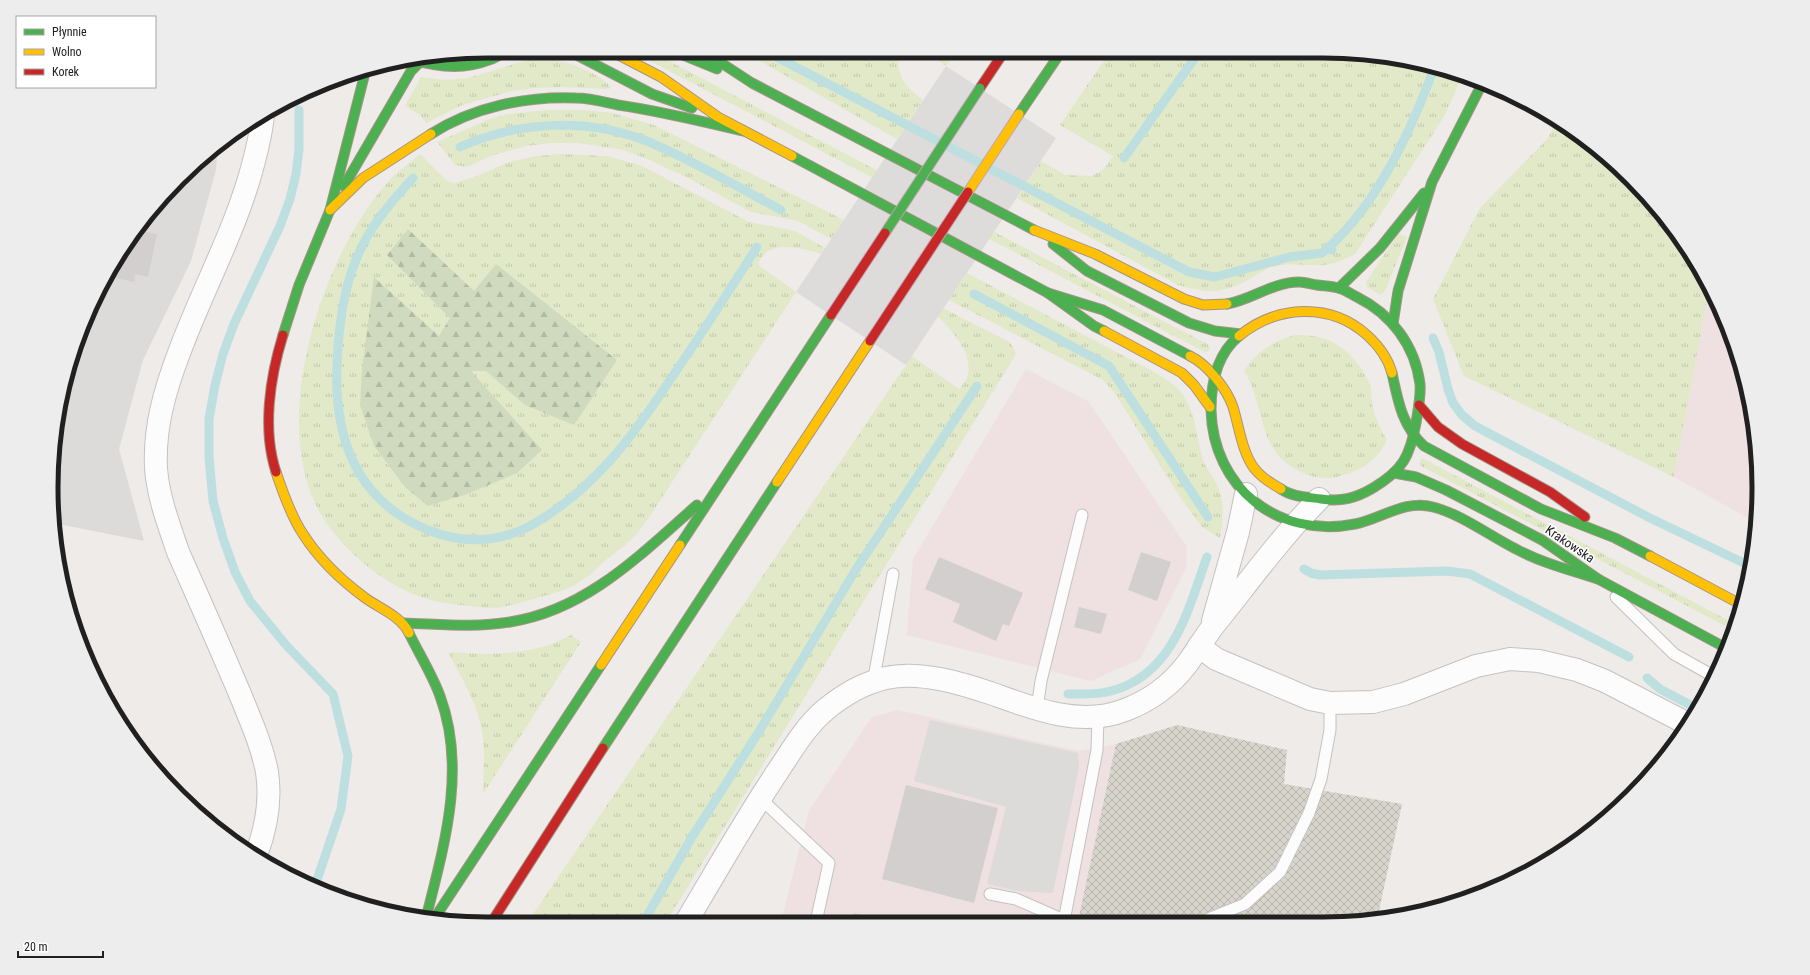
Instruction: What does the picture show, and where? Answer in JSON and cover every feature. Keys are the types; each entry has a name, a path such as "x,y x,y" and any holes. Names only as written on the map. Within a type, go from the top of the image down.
{"main road":[{"path":"432,62 456,67 479,63 492,58"},
{"path":"583,58 652,94 718,117"},
{"path":"624,58 661,77 718,117 1048,293 1094,326 1166,363 1182,373 1194,385 1210,407"},
{"path":"690,58 752,83 1036,231 1095,254 1184,299 1203,304 1220,305 1238,302 1283,284 1299,282 1314,283 1339,288 1369,303 1381,311 1393,324 1408,345 1414,360 1420,384 1420,405 1411,448 1394,473 1380,484 1358,497 1332,501 1295,495 1284,491 1271,483 1254,468 1240,437 1233,406 1225,390 1215,376 1200,361 1103,310 1048,293"},
{"path":"714,58 752,83"},
{"path":"437,914 1000,58"},
{"path":"495,917 582,779 1057,58"},
{"path":"330,210 415,64"},
{"path":"364,77 330,210 300,285 276,357 269,418 271,456 294,519 302,533 321,558 346,583 404,623 440,696 451,740 454,771 452,804 427,912"},
{"path":"1393,324 1398,291 1432,182 1480,88"},
{"path":"330,210 363,178 446,124 482,110 514,102 542,99 577,98 664,112 743,131"},
{"path":"1317,311 1380,248 1432,182"},
{"path":"1036,231 1087,271 1189,323 1215,331 1241,334"},
{"path":"1413,437 1401,412 1390,366 1380,349 1352,323 1335,315 1307,310 1282,313 1258,323 1241,334 1227,347 1221,357 1215,376 1210,407 1212,432 1220,460 1246,494 1274,515 1296,522 1336,527 1368,521 1393,510 1411,505 1426,505 1449,514 1533,558 1598,579"},
{"name":"Krakowska","path":"1420,405 1438,427 1462,444 1550,492 1615,538"},
{"name":"Krakowska","path":"1413,437 1424,446 1458,465 1541,508 1615,538 1736,602"},
{"name":"Krakowska","path":"1394,473 1416,477 1446,490 1542,540 1598,579 1721,646"},
{"path":"404,623 489,624 512,622 560,609 586,596 622,571 719,486"}],"street":[{"path":"258,850 267,817 267,772 256,735 178,552 168,524 156,468 156,438 169,379 188,330 237,215 250,178 262,122"},
{"path":"1246,494 1238,532 1205,638 1216,659 1310,699 1330,703 1372,702 1404,694 1476,666 1510,659 1539,661 1577,670 1605,681 1683,721"},
{"path":"689,917 760,798 804,732 824,711 840,699 860,687 887,678 913,677 945,680 1069,718 1098,717 1124,711 1147,701 1167,686 1185,666 1205,638 1296,522 1319,499"}],"lane":[{"path":"1037,709 1041,681 1082,515"},
{"path":"873,683 893,574"},
{"path":"1598,579 1674,654 1710,673"},
{"path":"1213,917 1245,904 1280,872 1309,813 1321,779 1330,730 1330,703"},
{"path":"1066,917 1068,897 1097,750 1098,717"},
{"path":"760,798 829,863 817,917"},
{"path":"990,894 1016,899 1056,917"}],"shaded area":[{"path":"217,154 216,170 191,261 143,360 119,449 144,541 60,524 58,488 59,459 66,404 81,349 91,323 102,298 130,249 165,204 184,184"},
{"path":"1707,297 1729,349 1744,404 1751,459 1751,519 1674,477"},
{"path":"1026,369 1088,401 1187,547 1186,568 1140,659 1091,681 907,635 913,559"},
{"path":"898,710 1078,751 1116,744 1079,917 782,917 809,811 872,717"},
{"path":"930,720 1078,753 1079,768 1053,893 1018,891 987,884 1006,807 914,781"},
{"path":"1177,725 1287,750 1284,784 1402,804 1378,913 1322,917 1079,917 1116,744"}],"green space":[{"path":"543,58 560,61 579,67 605,81 611,87 609,89 562,87 535,88 512,91 462,105 426,123 420,115 405,106 421,77 446,80 468,78 528,60"},
{"path":"644,58 663,58 1207,344 1210,347 1209,351 1205,352"},
{"path":"754,58 898,58 900,74 903,80 911,90 923,100 897,139"},
{"path":"935,58 952,58 946,66"},
{"path":"1106,58 1351,59 1406,66 1460,81 1445,115 1355,254 1340,261 1327,264 1286,264 1275,266 1244,282 1219,291 1204,291 1178,285 1017,198 1041,161 1065,175 1092,176 1104,169 1113,156 1060,125"},
{"path":"547,110 584,110 612,113 654,125 844,220 831,239 798,221 751,212 688,178 645,158 623,150 579,143 552,143 526,146 493,155 467,167 455,165 437,142 487,120 507,114"},
{"path":"1555,126 1584,147 1626,184 1645,204 1680,249 1707,297 1674,477 1464,376 1433,299 1480,208 1547,139"},
{"path":"420,154 447,181 455,183 477,176 509,162 536,156 561,154 607,156 642,166 749,222 795,231 825,248 821,254 804,249 785,247 776,248 768,251 762,257 758,265 796,292 650,516 636,535 590,575 576,584 554,593 502,607 482,608 435,601 415,595 383,578 368,567 340,541 329,527 320,513 305,475 299,433 301,388 309,342 323,296 341,253 363,215 387,183"},
{"path":"408,229 474,291 496,264 617,360 574,425 525,405 486,371 471,371 542,450 517,473 467,494 428,506 406,488 374,446 360,405 362,370 374,277 439,336 450,318 387,255"},
{"path":"1398,234 1407,237 1385,291 1381,295 1367,287 1366,282"},
{"path":"967,273 1158,374 1173,384 1180,391 1192,412 1204,462 1218,486 1222,500 1223,514 1220,538 1202,527 1180,497 1114,392 1103,380 949,300"},
{"path":"943,308 1011,343 1016,354 669,917 531,917 912,356 959,389 966,379 969,370 968,360 964,350 959,341 938,316"},
{"path":"1295,335 1314,336 1332,342 1347,352 1364,372 1371,389 1375,416 1387,440 1378,454 1362,468 1330,478 1315,477 1301,472 1286,463 1276,452 1269,440 1251,385 1244,371 1254,358 1266,348 1279,340"},
{"path":"1422,458 1730,622 1728,628 1421,466 1420,461"},
{"path":"571,635 581,642 483,794 484,751 483,734 479,717 472,698 449,654 451,652 497,654 528,650 543,647"}],"pier":[{"path":"946,66 1056,138 906,365 796,292"}],"building":[{"path":"143,231 157,234 148,277 135,274 134,282 116,278 118,270 130,249"},
{"path":"1141,552 1171,562 1157,601 1128,590"},
{"path":"939,557 1023,593 1009,626 1003,624 996,641 953,622 960,604 925,589"},
{"path":"1079,607 1107,614 1101,634 1074,627"},
{"path":"906,785 998,808 974,903 882,879"},
{"path":"854,913 871,917 853,917"}],"waterway":[{"path":"778,58 1189,272 1215,277 1289,257 1322,253 1328,248"},
{"path":"1124,158 1195,58"},
{"path":"1332,250 1328,248 1346,230 1363,209 1392,164 1404,140 1433,73"},
{"path":"299,110 299,149 296,174 290,199 280,226 234,324 223,354 215,385 209,419 209,457 213,501 223,538 235,572 250,601 286,645 333,694 348,756 341,809 316,881"},
{"path":"460,147 483,138 530,127 554,125 602,129 626,134 666,149 716,174 781,210"},
{"path":"413,178 379,218 359,253 351,275 341,316 337,376 338,404 343,431 351,456 363,479 380,499 401,516 428,530 454,538 480,540 505,536 518,532 530,526 573,497 592,479 627,441 658,399 757,247"},
{"path":"974,294 1109,366 1208,517"},
{"path":"1433,338 1439,352 1453,403 1462,415 1475,426 1650,518 1745,564"},
{"path":"646,917 692,837 760,730 855,571 977,386"},
{"path":"1068,694 1095,694 1111,691 1132,683 1149,671 1164,656 1175,638 1193,598 1207,557"},
{"path":"1304,569 1311,573 1320,575 1447,571 1470,574 1629,657"},
{"path":"1647,678 1660,689 1692,706"}],"traffic: fast":[{"path":"425,63 460,66 479,63 494,58"},
{"path":"583,58 652,94 692,108"},
{"path":"690,58 717,69"},
{"path":"714,58 752,83 1034,230"},
{"path":"1019,114 1057,58"},
{"path":"344,186 411,71 418,64"},
{"path":"283,335 299,285 330,210 364,77"},
{"path":"885,233 980,88"},
{"path":"1393,324 1398,291 1432,182 1480,88"},
{"path":"431,134 447,125 482,110 519,101 557,98 592,99 665,113 743,131"},
{"path":"792,156 1048,293 1094,326 1104,331"},
{"path":"1339,288 1380,248 1424,193"},
{"path":"1053,244 1087,271 1189,323 1215,331 1241,334"},
{"path":"1227,304 1289,283 1301,282 1333,287 1348,292 1380,312 1399,332 1413,356 1420,384 1414,435 1404,461 1392,475 1373,488 1355,497 1336,500 1300,496 1290,494 1281,489"},
{"path":"1048,293 1103,310 1190,356"},
{"path":"680,545 831,315"},
{"path":"1239,336 1231,343 1220,360 1212,389 1211,410 1215,438 1224,463 1237,484 1255,502 1276,515 1300,523 1327,527 1365,522 1393,511 1413,506 1423,505 1433,507 1444,510 1465,520 1526,554 1556,566 1598,579"},
{"path":"1392,373 1402,412 1411,430 1424,446 1541,509 1615,538 1650,556"},
{"path":"1394,473 1416,477 1446,490 1542,540 1598,579 1721,646"},
{"path":"603,748 777,482"},
{"path":"404,623 457,625 497,624 538,616 564,606 588,593 634,560 697,505"},
{"path":"409,633 440,696 448,724 452,751 450,807 440,863 427,912"},
{"path":"437,914 601,665"}],"traffic: slow":[{"path":"624,58 661,77 718,117 792,156"},
{"path":"968,192 1019,114"},
{"path":"330,210 363,178 431,134"},
{"path":"1034,230 1095,254 1184,299 1203,305 1227,304"},
{"path":"1239,336 1270,318 1286,313 1320,313 1337,317 1352,324 1375,343 1388,362 1392,373"},
{"path":"1104,331 1182,373 1194,385 1210,407"},
{"path":"777,482 870,341"},
{"path":"1190,356 1203,365 1216,378 1226,393 1233,407 1246,454 1254,468 1266,480 1281,489"},
{"path":"276,472 295,520 316,552 347,584 395,617 409,633"},
{"path":"601,665 680,545"},
{"path":"1650,556 1736,602"}],"traffic: jam":[{"path":"980,88 1000,58"},
{"path":"870,341 968,192"},
{"path":"831,315 885,233"},
{"path":"276,472 269,438 269,403 274,368 283,335"},
{"path":"1419,405 1438,427 1462,444 1550,492 1585,517"},
{"path":"495,917 603,748"}]}
